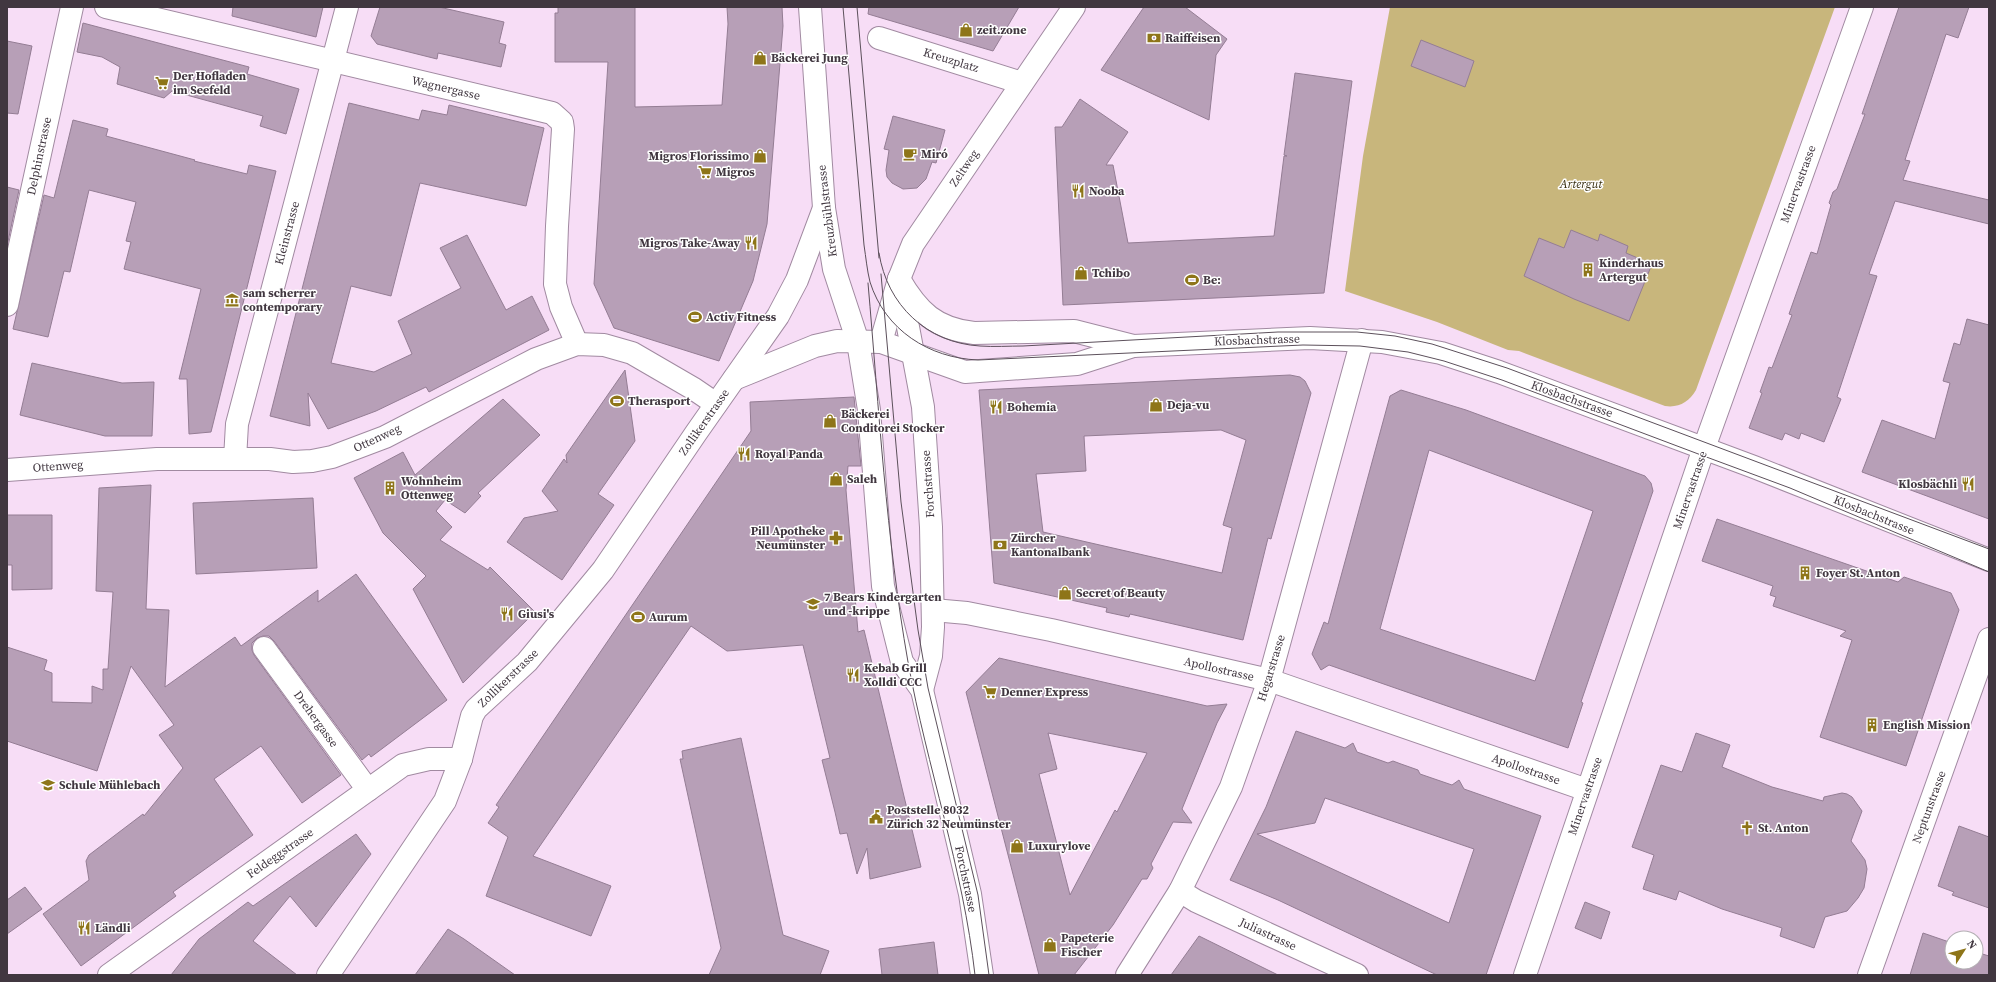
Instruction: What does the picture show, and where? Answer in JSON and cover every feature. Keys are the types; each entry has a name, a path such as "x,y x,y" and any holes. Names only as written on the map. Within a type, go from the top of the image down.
{"street":[{"name":"Delphinstrasse","path":"7,306 72,7"},
{"name":"Wagnergasse","path":"106,7 545,111 558,117 563,128 556,226 555,284 561,307 578,344"},
{"name":"Kleinstrasse","path":"235,459 237,424 334,61 347,7"},
{"name":"Kreuzbühlstrasse","path":"810,7 824,208 834,269 858,342 869,410"},
{"name":"Zeltweg","path":"881,342 899,279 913,244 1074,7"},
{"name":"Minervastrasse","path":"1525,975 1704,448 1862,7"},
{"name":"Kreuzplatz","path":"879,38 1022,83"},
{"name":"Zollikerstrasse","path":"328,975 445,801 461,759 472,716 476,709 527,662 604,570 716,404 778,316 797,280 824,208"},
{"name":"Klosbachstrasse","path":"899,279 921,310 941,324 960,331 974,333 1074,331 1133,346"},
{"name":"Forchstrasse","path":"899,279 913,353 924,429 931,527 933,610 932,656 922,690"},
{"name":"Klosbachstrasse","path":"881,342 965,372 1077,364 1133,346 1288,339 1362,340 1408,346 1472,363 1704,448 1989,560"},
{"name":"Hegarstrasse","path":"1127,975 1180,891 1231,787 1269,680 1362,340"},
{"name":"Zollikerstrasse","path":"734,380 815,346 837,341 881,342"},
{"name":"Ottenweg","path":"7,470 157,459 270,459 293,462 312,462 332,457 385,437 536,359 578,344 604,345 632,353 694,389 716,404"},
{"name":"Forchstrasse","path":"869,410 883,586 902,662 922,690 970,894 982,975"},
{"name":"Apollostrasse","path":"933,610 967,613 1051,630 1269,680 1587,790"},
{"name":"Neptunstrasse","path":"1869,975 1989,639"},
{"name":"Drehergasse","path":"264,648 368,790"},
{"name":"Feldeggstrasse","path":"109,975 403,764 429,759 461,759"},
{"name":"Juliastrasse","path":"1180,891 1196,901 1357,975"}],"green space":[{"name":"Artergut","path":"1390,7 1835,7 1696,390 1687,401 1675,406 1665,406 1519,351 1508,350 1437,322 1345,291 1363,156"}],"building":[{"path":"233,7 323,7 316,37 232,16"},
{"path":"380,7 439,7 504,22 499,43 506,45 501,67 438,53 437,59 377,44 371,36"},
{"path":"558,7 635,7 635,107 722,105 728,24 727,7 782,7 783,26 767,224 753,281 719,361 614,328 594,284 608,62 555,62 555,13 558,13"},
{"path":"869,7 1019,7 993,51 868,14"},
{"path":"1144,7 1185,7 1227,39 1216,55 1209,120 1101,70"},
{"path":"1899,7 1969,7 1958,38 1946,34 1905,160 1910,161 1903,180 1989,200 1989,224 1895,201 1869,274 1877,276 1837,397 1841,399 1824,442 1801,433 1799,439 1785,433 1782,440 1749,428 1762,393 1760,392 1769,367 1772,368 1792,315 1789,314 1811,252 1817,254 1831,205 1829,203 1833,192 1837,189 1865,114 1862,114"},
{"path":"83,23 249,67 247,74 299,89 286,134 260,126 263,116 172,91 164,98 117,84 120,67 102,57 77,52"},
{"path":"1421,40 1474,61 1465,87 1411,66"},
{"path":"7,41 32,46 18,114 7,113"},
{"path":"1295,73 1352,81 1324,293 1063,305 1055,127 1062,127 1080,99 1128,132 1106,165 1113,165 1128,243 1274,236 1284,156 1287,156 1284,155"},
{"path":"349,103 419,120 422,110 447,115 449,105 544,128 526,206 420,183 391,296 351,286 331,363 374,372 412,354 398,321 461,288 440,248 467,235 506,310 532,296 549,330 429,392 426,387 376,411 328,429 308,393 310,426 270,416"},
{"path":"893,116 945,130 936,163 932,162 926,179 917,188 903,189 892,183 887,177 886,170 889,150 884,149"},
{"path":"73,120 108,129 106,136 195,160 194,161 247,174 249,165 276,171 211,432 189,434 187,379 179,379 201,289 124,269 131,242 126,241 136,202 89,190 70,272 64,271 48,337 13,329 44,195 54,198"},
{"path":"7,187 19,190 7,246"},
{"name":"Kinderhaus Artergut","path":"1571,230 1598,241 1600,234 1628,246 1626,253 1652,264 1629,321 1574,299 1524,276 1539,238 1564,248"},
{"path":"1967,319 1989,325 1989,519 1862,472 1882,420 1935,439 1950,383 1943,381 1954,343 1960,345"},
{"path":"32,363 122,383 154,382 152,436 105,436 20,415"},
{"path":"625,370 635,441 598,494 614,505 562,580 507,542 524,518 558,511 542,491 564,459 567,463 566,455"},
{"path":"1290,375 1300,377 1305,381 1311,393 1271,539 1268,538 1243,640 1130,614 1129,617 1106,612 1107,608 994,583 979,390","holes":["1221,430 1246,440 1223,525 1232,528 1222,573 1043,532 1036,474 1086,471 1084,436"]},
{"path":"1401,390 1466,410 1645,476 1651,483 1653,491 1581,702 1583,703 1568,748 1329,665 1321,670 1312,654 1324,622 1328,624 1390,396","holes":["1429,450 1593,511 1535,681 1380,629"]},
{"path":"854,397 861,466 848,466 846,490 858,632 864,630 921,867 870,879 867,848 857,874 847,833 840,834 822,760 830,758 803,645 727,651 691,626 533,856 611,886 591,936 486,896 508,837 488,823 499,807 496,805 751,431 750,402"},
{"path":"503,399 540,435 478,493 481,496 465,513 445,500 436,511 452,527 440,540 488,570 490,567 535,612 463,683 413,589 426,576 383,533 354,478 403,452 415,475"},
{"path":"151,485 146,609 169,610 165,687 235,637 241,646 318,590 318,602 356,574 447,700 371,757 369,754 362,760 274,641 269,636 257,638 252,643 254,655 341,775 302,803 261,746 214,779 253,835 173,892 176,896 81,966 43,914 89,880 86,861 89,855 143,814 144,816 183,768 159,735 174,725 131,666 97,771 7,741 7,647 47,660 44,670 52,673 52,702 92,703 92,686 103,690 103,669 108,669 113,592 96,591 99,488"},
{"path":"313,498 317,568 196,574 193,503"},
{"path":"7,515 52,515 52,589 12,590 12,565 7,565"},
{"path":"1717,519 1898,582 1904,577 1951,593 1959,610 1906,766 1820,737 1852,640 1840,636 1846,631 1773,606 1776,597 1770,595 1773,586 1702,561"},
{"path":"999,658 1207,706 1227,704 1217,723 1182,809 1192,823 1173,822 1151,864 1153,868 1147,879 1142,879 1113,925 1074,975 1039,975 966,692","holes":["1048,733 1147,753 1117,812 1115,810 1070,895 1039,774 1057,769"]},
{"path":"1296,731 1345,748 1353,743 1357,752 1388,763 1393,761 1418,770 1420,774 1452,785 1459,780 1464,789 1541,816 1486,975 1437,975 1278,900 1230,880 1266,807","holes":["1325,798 1474,849 1449,923 1257,834 1315,823"]},
{"name":"St. Anton","path":"1696,733 1730,745 1722,767 1772,787 1823,801 1824,797 1842,793 1847,794 1852,797 1862,811 1851,841 1865,860 1867,869 1864,888 1847,911 1825,917 1814,948 1780,936 1782,928 1722,909 1679,891 1676,900 1643,889 1654,855 1632,847 1661,765 1682,772"},
{"path":"741,738 783,935 829,951 820,975 709,975 721,948 680,759 683,759 682,751"},
{"path":"1959,826 1989,837 1989,908 1952,895 1954,892 1938,886"},
{"path":"356,834 371,854 316,927 290,896 253,941 297,975 171,975 199,939 248,902 253,906"},
{"path":"25,887 42,909 7,934 7,900"},
{"path":"1585,902 1610,912 1601,939 1575,928"},
{"path":"448,929 464,939 515,975 415,975"},
{"path":"1923,933 1944,940 1944,970 1984,970 1984,954 1989,956 1989,975 1910,975"},
{"path":"1199,936 1278,975 1171,975"},
{"path":"934,942 938,975 882,975 879,949"}],"tram line":[{"path":"843,7 864,245 870,282 877,299 886,314 911,338 926,347 943,354 978,360 1303,345 1360,346 1408,352 1444,361 1502,380 1790,488 1989,572"},
{"path":"857,7 879,258"},
{"path":"879,253 883,272 900,304 913,318 927,329 943,338 961,343 980,346 1023,346 1278,332 1357,332 1395,336 1432,344 1507,368 1989,549"},
{"path":"881,274 901,502 918,630 928,688 978,895 989,975"},
{"path":"868,283 884,473 900,615 916,701 954,857 975,975"}],"place":[{"name":"zeit.zone","path":"966,30"},
{"name":"Raiffeisen","path":"1154,38"},
{"name":"Bäckerei Jung","path":"760,58"},
{"name":"Der Hofladen im Seefeld","path":"162,83"},
{"name":"Miró","path":"910,154"},
{"name":"Migros Florissimo","path":"760,156"},
{"name":"Migros","path":"705,172"},
{"name":"Nooba","path":"1078,191"},
{"name":"Migros Take-Away","path":"751,243"},
{"name":"Kinderhaus Artergut","path":"1588,270"},
{"name":"Tchibo","path":"1081,273"},
{"name":"Be:","path":"1192,280"},
{"name":"sam scherrer contemporary","path":"232,300"},
{"name":"Activ Fitness","path":"695,317"},
{"name":"Therasport","path":"617,401"},
{"name":"Deja-vu","path":"1156,405"},
{"name":"Bohemia","path":"996,407"},
{"name":"Bäckerei Conditorei Stocker","path":"830,421"},
{"name":"Royal Panda","path":"744,454"},
{"name":"Saleh","path":"836,479"},
{"name":"Klosbächli","path":"1968,484"},
{"name":"Wohnheim Ottenweg","path":"390,488"},
{"name":"Pill Apotheke Neumünster","path":"836,538"},
{"name":"Zürcher Kantonalbank","path":"1000,545"},
{"name":"Foyer St. Anton","path":"1805,573"},
{"name":"Secret of Beauty","path":"1065,593"},
{"name":"7 Bears Kindergarten und -krippe","path":"813,604"},
{"name":"Giusi's","path":"507,614"},
{"name":"Aurum","path":"638,617"},
{"name":"Kebab Grill Xolldi CCC","path":"853,675"},
{"name":"Denner Express","path":"990,692"},
{"name":"English Mission","path":"1872,725"},
{"name":"Schule Mühlebach","path":"48,785"},
{"name":"Poststelle 8032 Zürich 32 Neumünster","path":"876,817"},
{"name":"St. Anton","path":"1747,828"},
{"name":"Luxurylove","path":"1017,846"},
{"name":"Ländli","path":"84,928"},
{"name":"Papeterie Fischer","path":"1050,945"}]}
